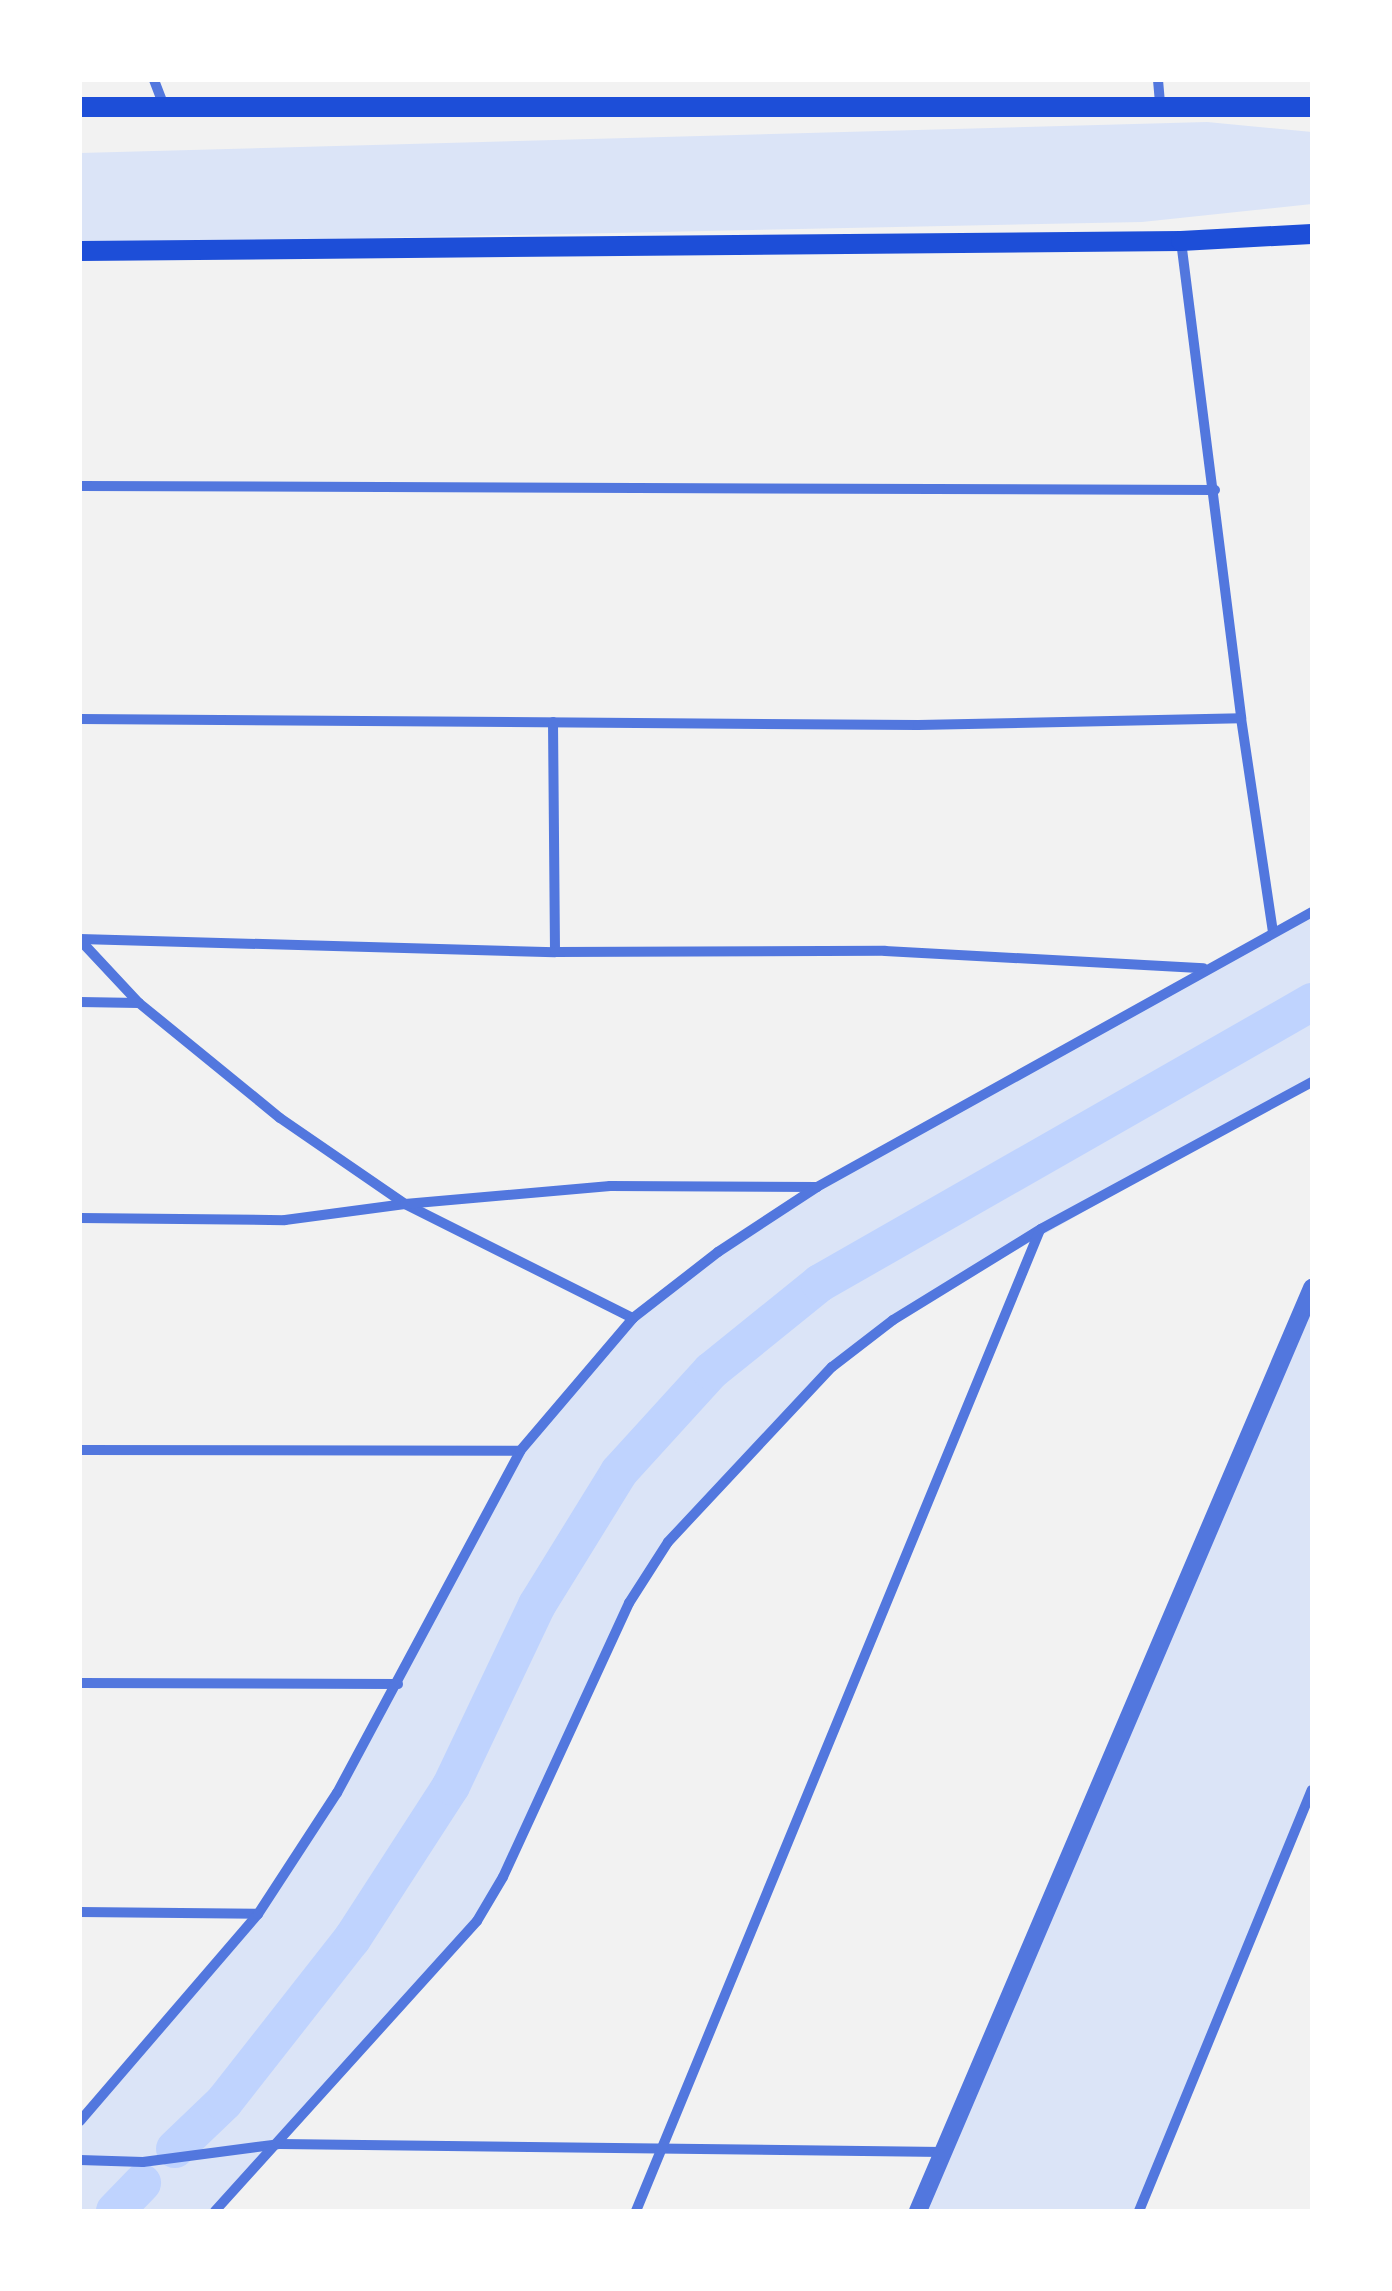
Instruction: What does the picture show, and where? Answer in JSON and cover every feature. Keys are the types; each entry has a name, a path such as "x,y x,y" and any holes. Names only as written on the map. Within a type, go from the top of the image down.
{"main road":[{"path":"80,107 1312,107"},
{"path":"80,251 1181,241 1312,234"}],"street":[{"path":"154,80 166,108"},
{"path":"1158,80 1160,104"},
{"path":"1181,241 1241,718 1274,931"},
{"path":"80,486 1215,490"},
{"path":"80,719 918,726 1241,718"},
{"path":"552,722 555,952"},
{"path":"80,2121 258,1914 336,1793 398,1684 520,1451 633,1318 718,1252 817,1187 1205,968 1312,912"},
{"path":"80,940 555,952 886,951 1205,968"},
{"path":"80,940 138,1004 280,1118 405,1204 633,1318"},
{"path":"80,1002 138,1004"},
{"path":"215,2211 477,1922 503,1877 629,1604 668,1542 832,1367 893,1320 1040,1229 1312,1082"},
{"path":"80,1218 285,1220 405,1204 610,1186 817,1187"},
{"path":"636,2211 1040,1229"},
{"path":"918,2211 1312,1288"},
{"path":"80,1450 520,1451"},
{"path":"80,1683 398,1684"},
{"path":"1140,2211 1312,1790"},
{"path":"80,1912 258,1914"},
{"path":"80,2160 143,2162 279,2144 943,2152"}],"shaded area":[{"path":"1207,122 1312,132 1312,204 1142,222 80,244 80,153"},
{"path":"1312,912 1312,1082 893,1320 832,1367 668,1542 629,1603 480,1916 215,2211 80,2211 80,2121 258,1914 337,1793 520,1451 633,1318 817,1187"},
{"path":"1312,1294 1312,1790 1139,2211 923,2211"}],"waterway":[{"path":"175,2149 224,2102 352,1939 451,1786 537,1605 619,1472 711,1371 820,1283 1312,1002"},
{"path":"115,2211 142,2183"}]}
